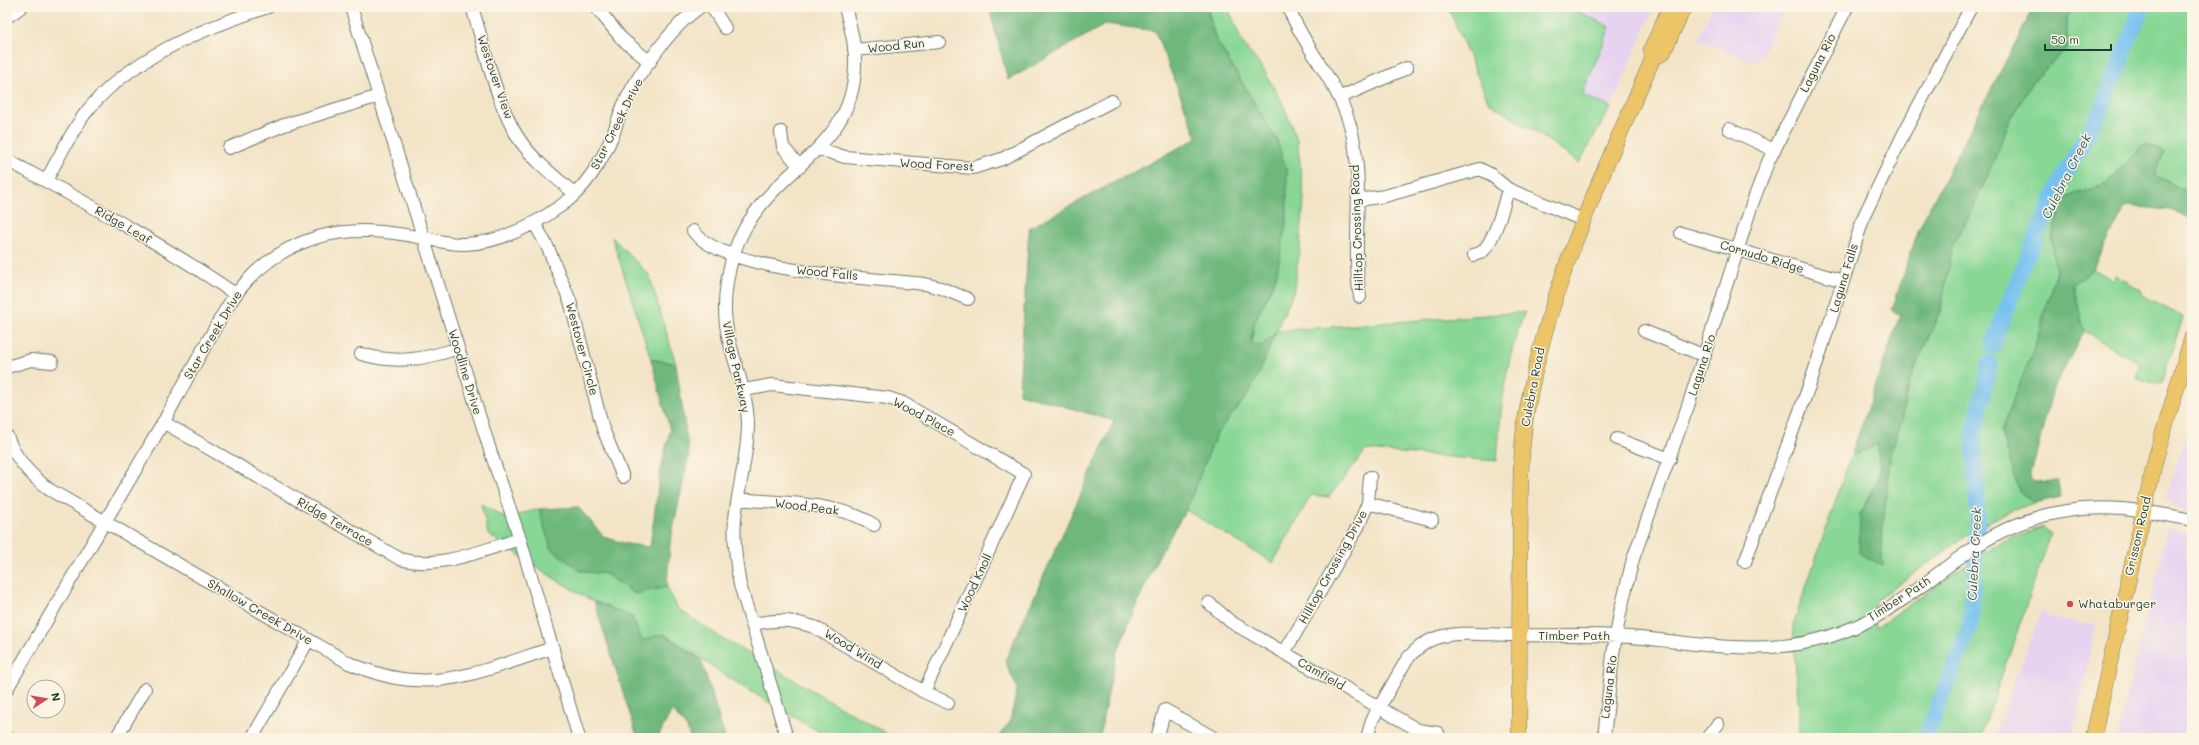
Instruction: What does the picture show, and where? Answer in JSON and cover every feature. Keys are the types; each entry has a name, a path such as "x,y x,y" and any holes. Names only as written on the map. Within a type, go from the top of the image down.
{"main road":[{"name":"Culebra Road","path":"1519,738 1521,488 1527,411 1544,333 1561,278 1583,220 1653,58 1651,50 1670,7"},
{"name":"Culebra Road","path":"1653,58 1663,53 1684,7"},
{"name":"Grissom Road","path":"2093,738 2144,510 2167,415 2192,337"}],"street":[{"path":"7,17 21,7"},
{"path":"46,181 85,114 113,86 186,37 218,23 268,7"},
{"name":"Woodline Drive","path":"351,7 491,453 520,539 579,738"},
{"name":"Westover View","path":"472,7 501,100 518,138 530,153 575,194"},
{"path":"596,7 622,39 650,62"},
{"name":"Star Creek Drive","path":"7,689 236,294 257,271 270,260 292,247 315,238 348,230 365,230 465,244 504,237 535,224 575,194 588,180 614,133 624,103 650,62 684,19 700,7"},
{"path":"712,7 725,28"},
{"name":"Village Parkway","path":"787,738 740,585 736,564 735,521 747,444 748,422 744,390 729,339 726,323 726,289 733,255 755,212 766,199 819,149 839,125 849,102 855,77 854,50 845,7"},
{"name":"Hilltop Crossing Road","path":"1288,7 1295,24 1341,97 1350,127 1358,200 1356,277 1360,297"},
{"name":"Laguna Rio","path":"1604,738 1608,681 1633,559 1670,459 1705,356 1752,204 1774,150 1847,7"},
{"name":"Laguna Falls","path":"1745,562 1813,375 1856,237 1880,180 1971,7"},
{"name":"Wood Run","path":"854,50 939,42"},
{"path":"1341,97 1407,68"},
{"path":"229,148 284,125 379,96"},
{"name":"Wood Forest","path":"819,149 845,157 973,168 1002,159 1112,101"},
{"path":"1729,129 1774,150"},
{"path":"781,132 783,146 800,167"},
{"name":"Ridge Leaf","path":"7,160 46,181 207,275 236,294"},
{"path":"1358,200 1448,180 1467,171 1480,169 1490,174 1508,190 1583,220"},
{"path":"1474,255 1482,252 1490,239 1501,217 1508,190"},
{"name":"Westover Circle","path":"535,224 548,248 570,301 603,429 623,477"},
{"name":"Wood Falls","path":"693,231 698,238 711,247 777,268 925,284 941,288 968,299"},
{"name":"Cornudo Ridge","path":"1682,233 1843,281"},
{"path":"1644,330 1705,356"},
{"path":"361,354 385,360 411,360 436,356 458,348"},
{"path":"7,368 31,360 52,362"},
{"name":"Wood Place","path":"744,390 772,385 888,398 903,403 1024,474"},
{"name":"Ridge Terrace","path":"163,422 400,560 414,563 435,563 520,539"},
{"name":"Shallow Creek Drive","path":"7,436 18,459 33,476 50,490 308,640 349,663 370,672 415,680 432,680 464,675 553,648"},
{"path":"1617,439 1670,459"},
{"name":"Wood Knoll","path":"924,692 1024,474"},
{"name":"Hilltop Crossing Drive","path":"1284,653 1358,527 1368,503 1370,476"},
{"name":"Wood Peak","path":"738,499 834,509 852,513 874,525"},
{"path":"1368,503 1432,520"},
{"name":"Timber Path","path":"1367,738 1372,720 1378,708 1407,659 1427,642 1448,636 1616,636 1748,647 1782,646 1816,641 1847,630 1877,616 1983,543 2014,526 2058,512 2081,508 2114,507 2144,510 2192,520"},
{"name":"Camfield","path":"1209,603 1231,622 1378,708 1418,730 1438,733"},
{"name":"Wood Wind","path":"752,625 782,620 798,622 814,627 924,692 948,703"},
{"path":"252,738 308,640"},
{"path":"116,738 145,689"},
{"path":"1157,738 1165,710 1214,738"},
{"path":"1707,738 1718,724"}],"shaded area":[{"path":"1568,7 1654,7 1611,107 1582,95 1610,27"},
{"path":"1712,7 1786,7 1757,63 1698,39"},
{"path":"2192,418 2192,510 2174,507 2166,497"},
{"path":"2167,529 2192,535 2192,738 2117,738"},
{"path":"2043,608 2046,615 2051,618 2096,626 2072,738 1993,738"}],"green space":[{"path":"989,7 1207,7 1215,38 1277,140 1287,172 1287,220 1276,277 1254,323 1251,343 1262,346 1276,331 1262,367 1247,396 1217,433 1186,510 1158,557 1134,610 1117,653 1100,738 997,738 1010,722 1017,688 1005,661 1114,421 1019,393 1029,228 1197,138 1155,31 1106,24 1008,80"},
{"path":"1207,7 1228,7 1242,42 1265,72 1283,104 1297,139 1304,199 1300,249 1293,293 1276,331 1525,312 1512,349 1508,367 1502,404 1497,461 1366,450 1329,497 1311,495 1273,563 1186,510 1217,433 1247,396 1262,367 1275,332 1262,346 1251,343 1254,323 1276,277 1277,140 1215,38"},
{"path":"1448,7 1568,7 1610,27 1582,95 1611,107 1579,163 1543,137 1489,103"},
{"path":"2034,7 2076,7 2067,16 2067,49 2034,80 2010,119 1992,166 1969,217 1953,243 1941,309 1908,384 1900,427 1891,450 1881,543 1883,566 1859,553 1860,515 1880,475 1878,444 1851,456 1900,315 1892,310 1919,228"},
{"path":"2076,7 2192,7 2192,194 2154,175 2144,145 2105,185 2062,198 2052,240 2056,271 2036,343 2019,491 2034,503 2005,513 1970,533 1874,602 1876,628 1988,550 2006,540 2043,527 2051,534 1980,738 1795,738 1800,731 1793,625 1851,456 1878,444 1880,475 1860,515 1883,566 1881,543 1891,450 1900,427 1908,384 1941,309 1952,243 1969,217 1992,166 2010,119 2034,80 2067,49 2067,16"},
{"path":"2144,144 2164,152 2155,175 2192,194 2192,220 2171,210 2126,206 2093,269 2073,284 2084,331 2053,389 2030,478 2034,482 2059,481 2061,497 2034,503 2019,491 2001,430 2036,343 2056,271 2052,240 2062,198 2105,185"},
{"path":"612,237 649,275 676,364 651,359"},
{"path":"2093,269 2113,280 2116,275 2141,290 2143,296 2183,317 2162,383 2154,384 2136,377 2140,364 2084,331 2073,284"},
{"path":"651,359 676,364 689,455 670,543 667,587 635,594 607,574 580,571 551,548 539,509 578,507 604,537 627,544 650,547 660,473 670,430"},
{"path":"481,504 505,518 539,509 551,548 580,571 606,574 635,594 667,587 678,609 720,637 894,738 829,738 740,685 664,634 642,641 632,617 589,599 555,579 488,534"},
{"path":"594,601 632,617 642,640 663,634 701,660 725,738 690,738 687,728 672,710 658,737 637,736"}],"waterway":[{"name":"Culebra Creek","path":"1993,346 2026,260 2060,183 2102,108 2142,7"},
{"name":"Culebra Creek","path":"1925,738 1970,627 1978,521 1973,438 1990,363"}],"place":[{"name":"Whataburger","path":"2070,604"}]}
